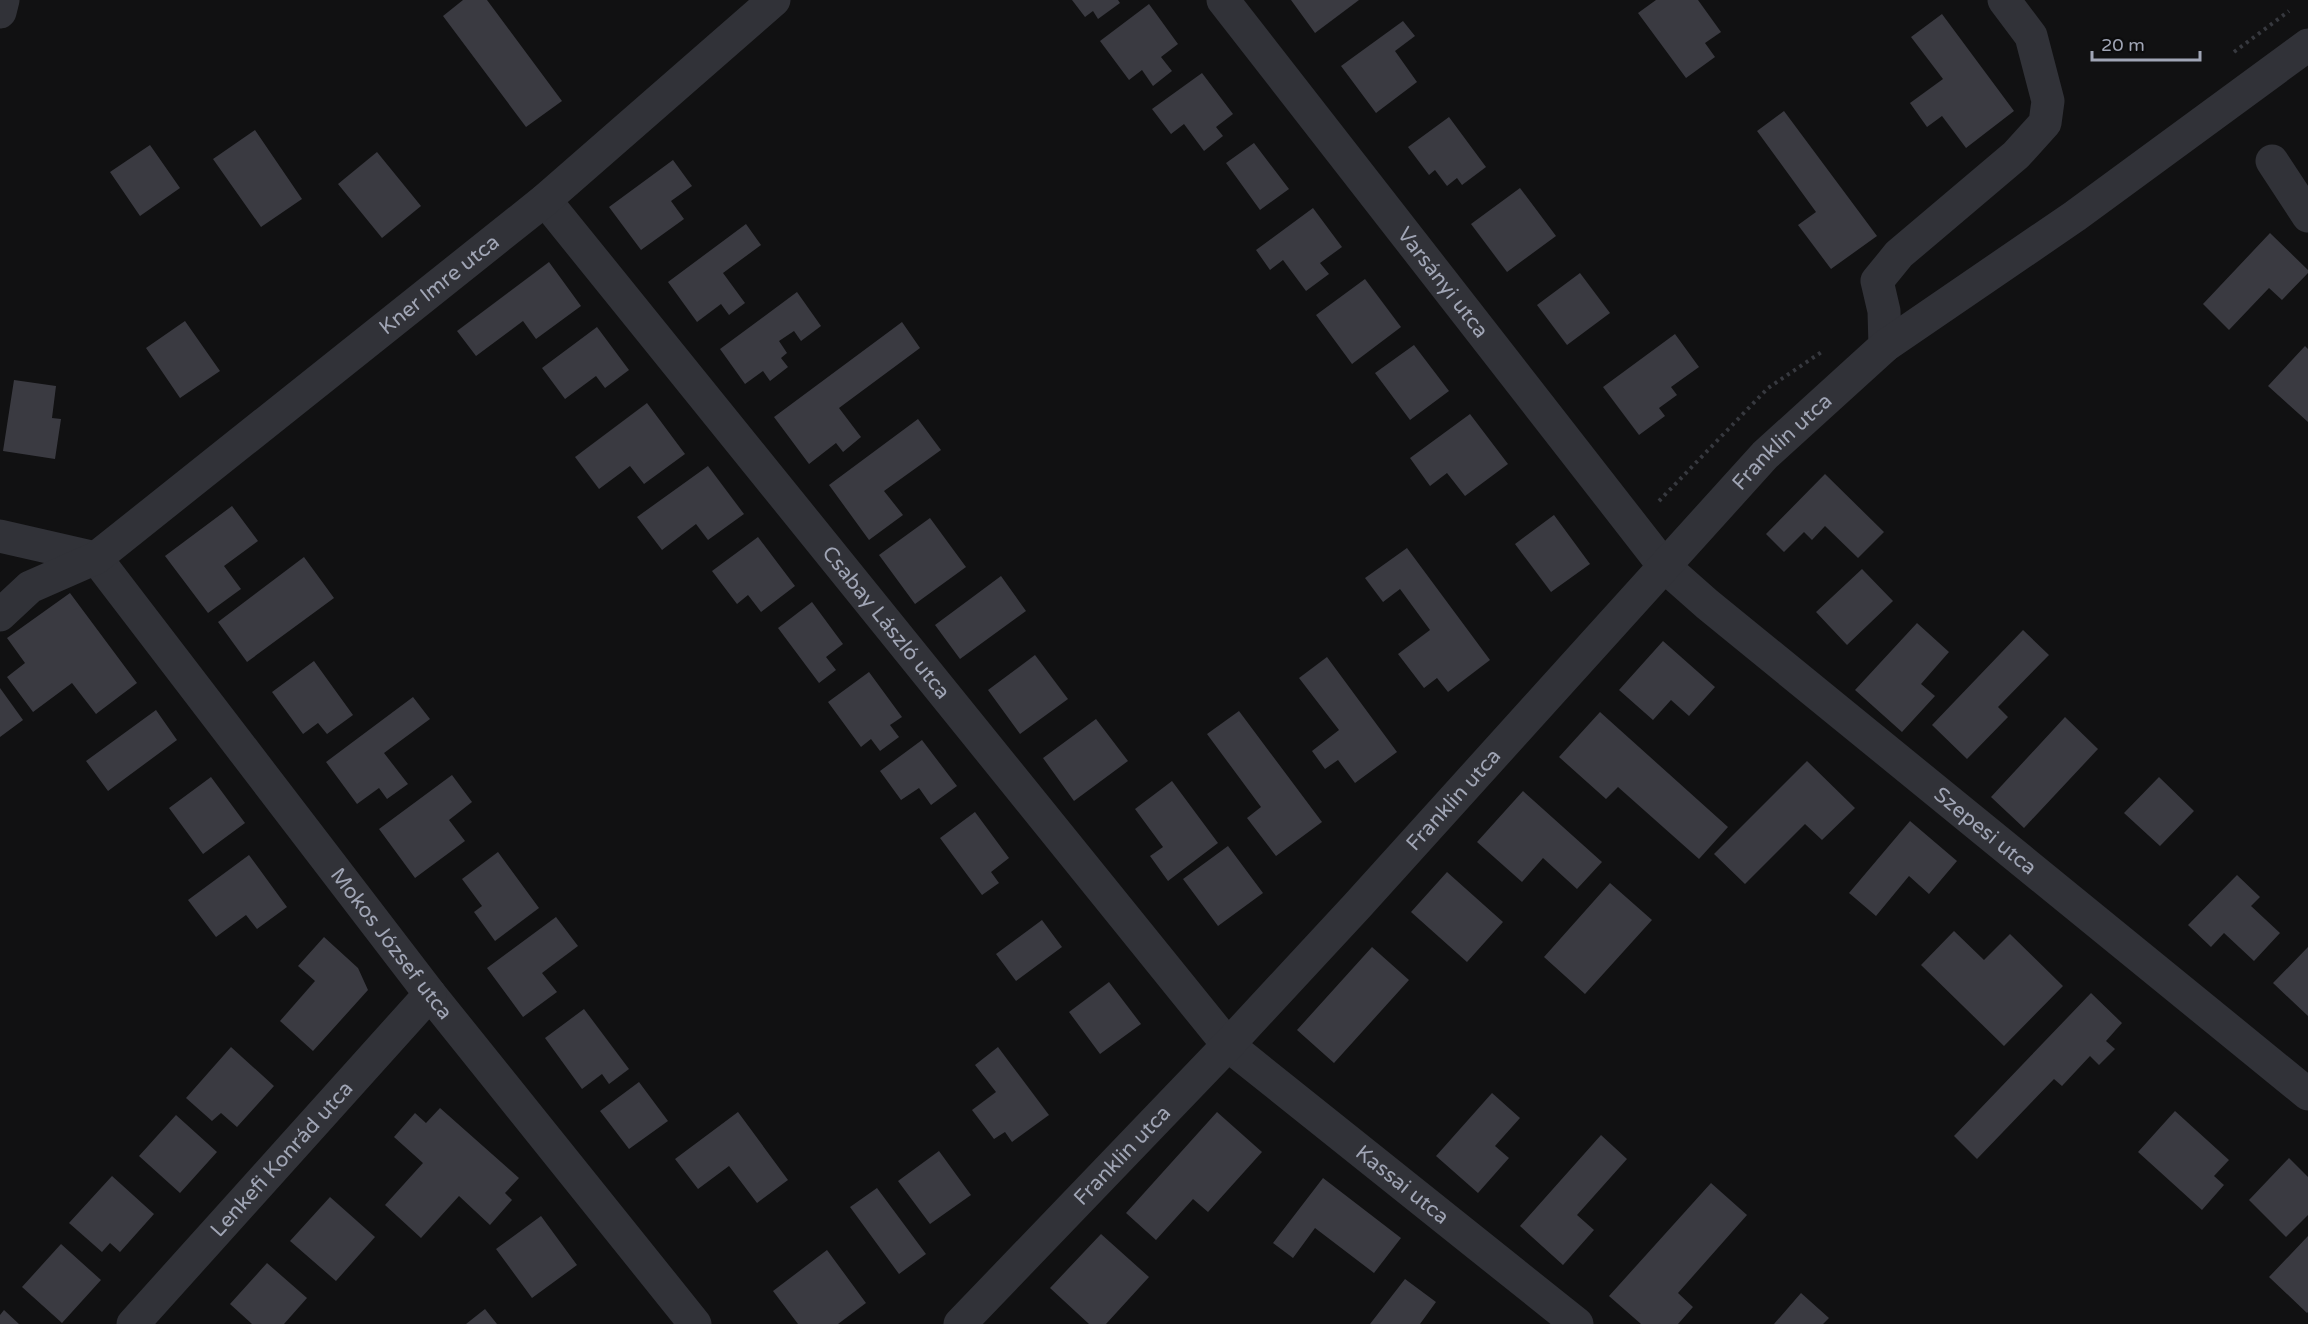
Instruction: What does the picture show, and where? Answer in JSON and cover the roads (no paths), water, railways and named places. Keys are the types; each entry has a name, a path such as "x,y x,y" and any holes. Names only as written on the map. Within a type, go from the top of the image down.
{"street":[{"path":"0,12 3,0"},
{"name":"Kner Imre utca","path":"0,615 30,587 96,558 545,200 774,0"},
{"name":"Varsányi utca","path":"1223,0 1664,566"},
{"path":"1885,346 1884,311 1876,281 1899,254 2016,155 2045,123 2048,101 2031,36 2004,0"},
{"name":"Franklin utca","path":"960,1324 1228,1045 1357,906 1765,455 1885,346 2075,216 2308,45"},
{"path":"2272,161 2308,216"},
{"name":"Csabay László utca","path":"545,200 1228,1045"},
{"path":"0,536 96,558"},
{"name":"Mokos József utca","path":"96,558 430,994 695,1324"},
{"name":"Szepesi utca","path":"1664,566 1707,604 2308,1094"},
{"name":"Lenkefi Konrád utca","path":"133,1324 430,994"},
{"name":"Kassai utca","path":"1228,1045 1576,1324"}]}
